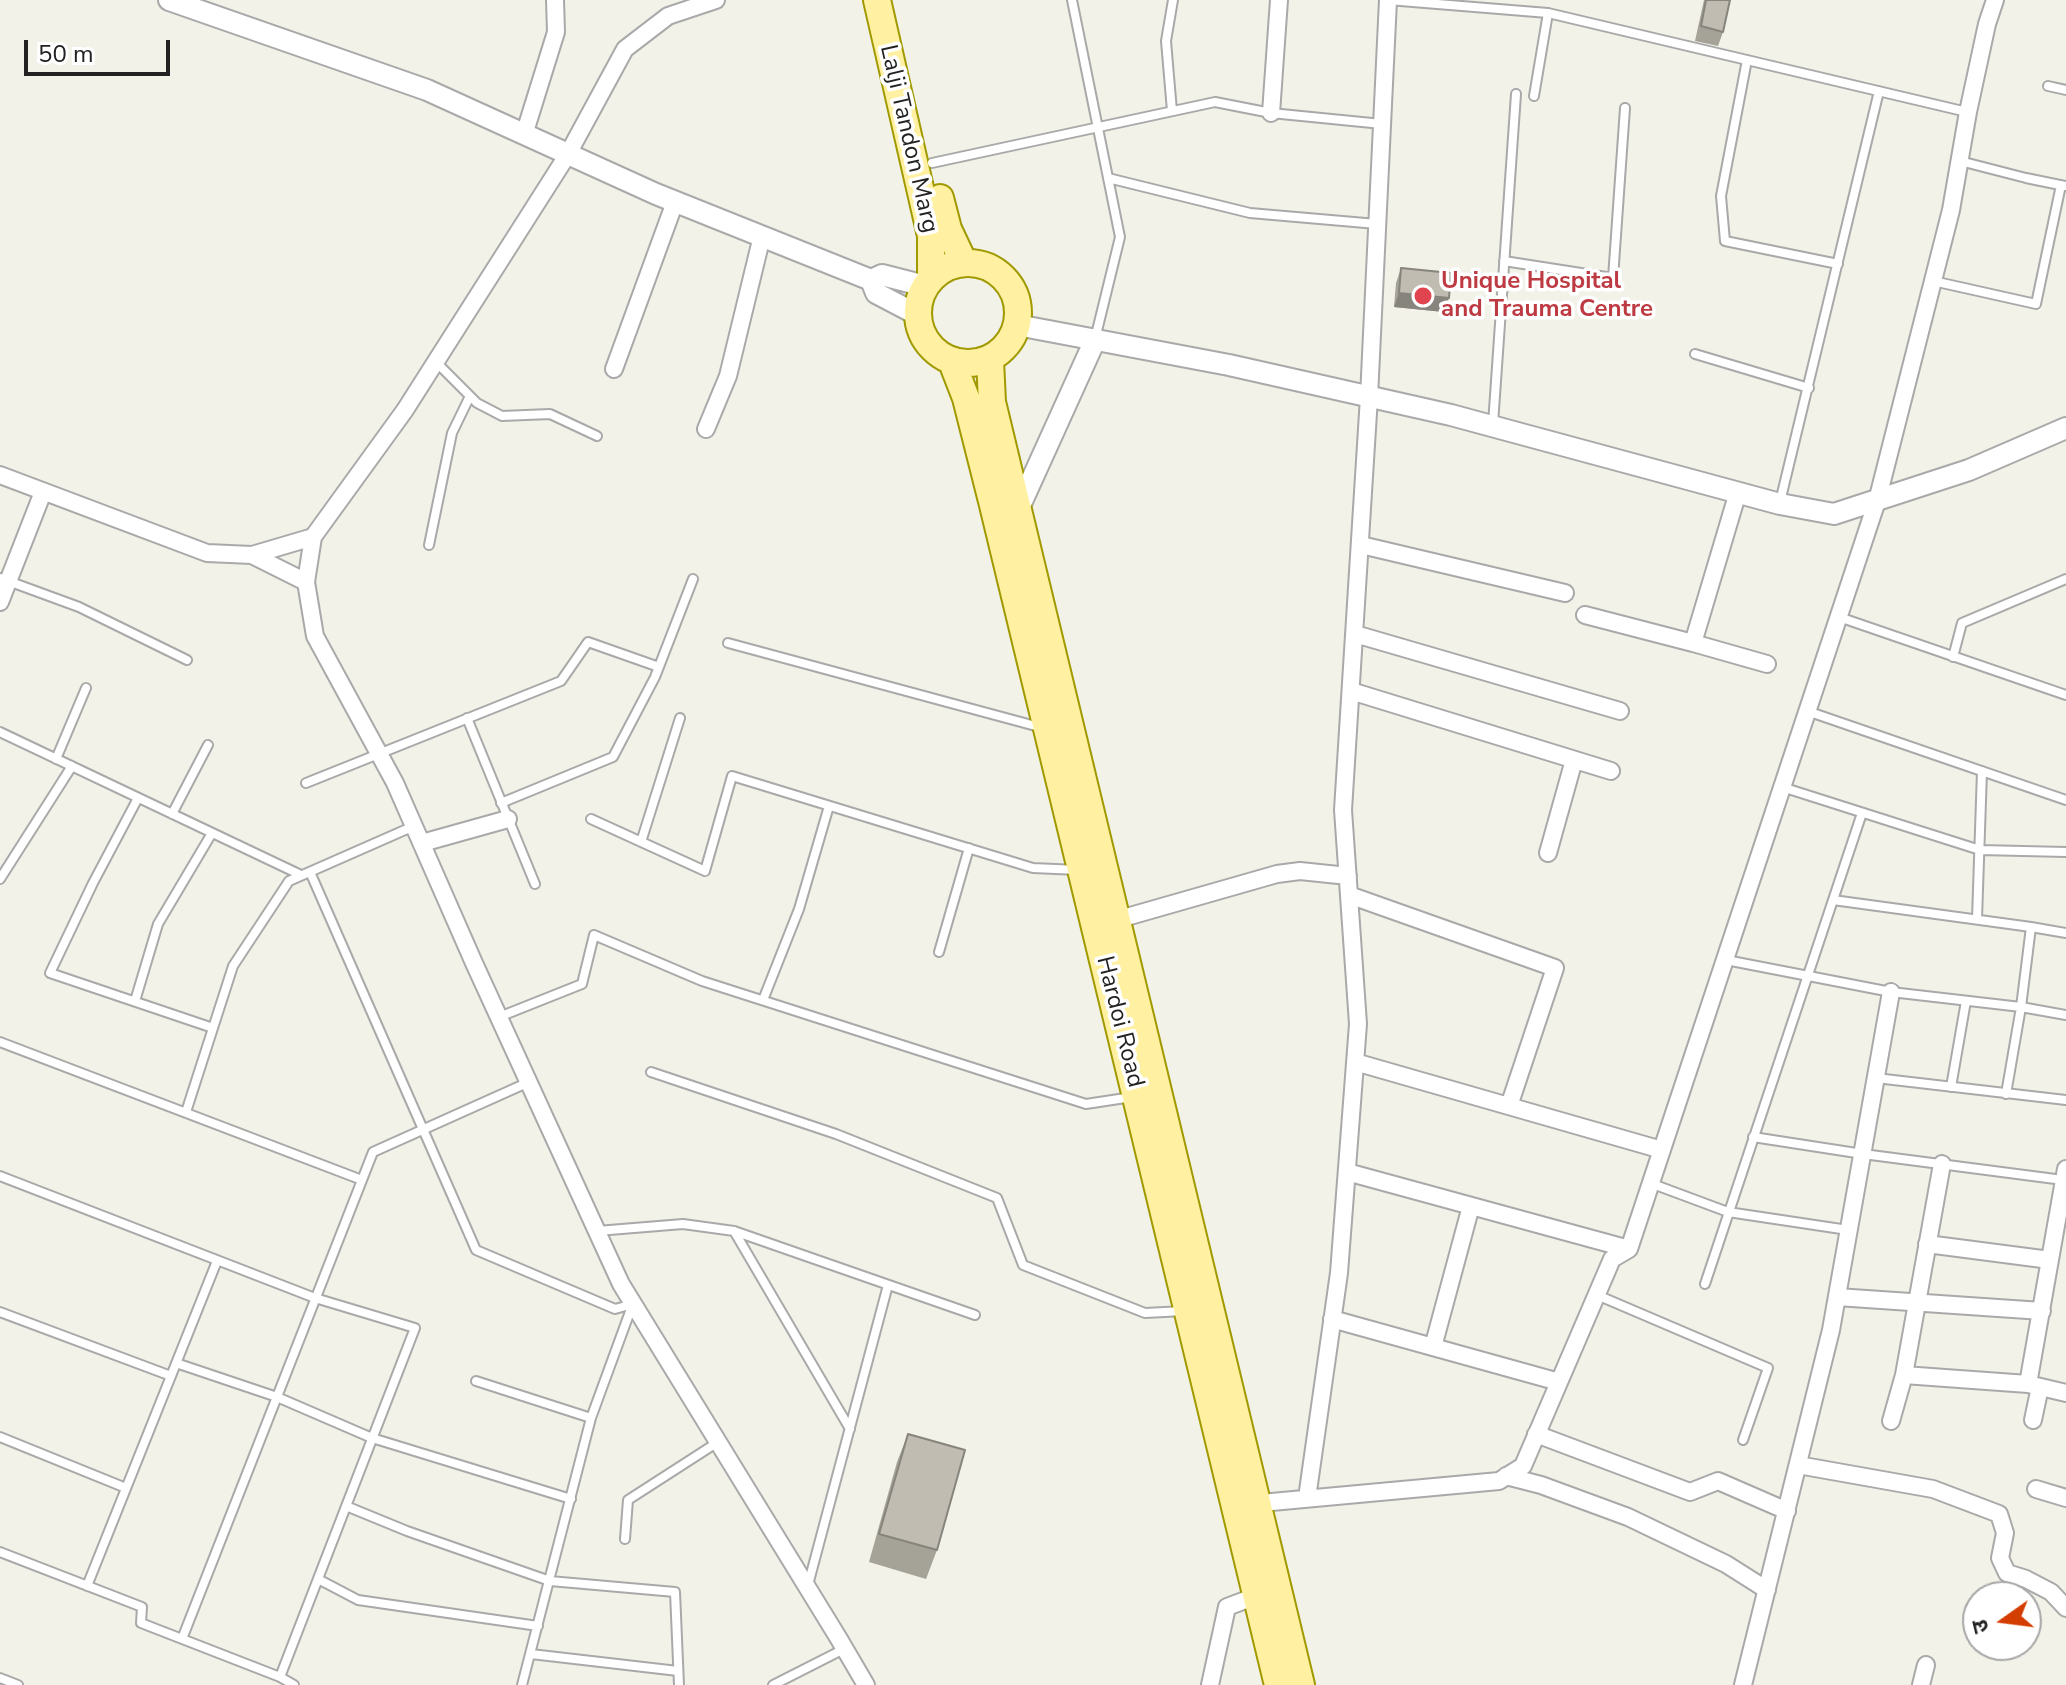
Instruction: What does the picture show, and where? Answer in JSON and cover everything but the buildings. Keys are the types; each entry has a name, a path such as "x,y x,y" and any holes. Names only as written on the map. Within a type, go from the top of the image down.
{"main road":[{"name":"Lalji Tandon Marg","path":"877,0 931,236 928,282"},
{"name":"Lalji Tandon Marg","path":"891,0 948,229 964,263"},
{"path":"964,263 987,266 1003,276 1014,291 1019,312 1015,333 1005,348 990,360 970,364 952,362 934,351 921,332 918,315 920,299 928,282 947,267 964,263"},
{"name":"Hardoi Road","path":"990,360 992,402 1007,514 1048,730 1092,867 1116,920 1246,1505 1256,1596 1278,1685"},
{"name":"Hardoi Road","path":"952,362 1007,514 1092,867 1137,1097 1188,1311 1301,1685"}],"street":[{"path":"169,0 427,90 675,202 871,280 882,275 928,282"},
{"path":"524,135 556,32 555,0"},
{"path":"716,0 668,16 625,49 568,154 436,362 313,537 306,582 315,636 395,783 621,1284 866,1685"},
{"path":"1271,113 1279,0"},
{"path":"1307,1498 1339,1273 1358,1024 1343,810 1361,545 1388,0"},
{"path":"1246,1505 1499,1481 1523,1466 1612,1259 1629,1249 1877,501 1951,210 1968,112 1995,0"},
{"path":"614,369 675,202"},
{"path":"706,429 728,376 762,236"},
{"path":"871,280 876,293 918,315"},
{"path":"1017,325 1229,365 1369,397 1493,426 1780,504 1834,514 1969,470 2066,428"},
{"path":"1007,514 1095,340"},
{"path":"0,475 207,553 252,555 313,537"},
{"path":"0,602 4,579 43,492"},
{"path":"1693,643 1738,492"},
{"path":"1361,545 1565,593"},
{"path":"252,555 306,582"},
{"path":"1585,615 1767,664"},
{"path":"1355,634 1620,711"},
{"path":"1351,691 1611,771"},
{"path":"1548,853 1574,760"},
{"path":"422,843 505,811"},
{"path":"1116,920 1277,874 1300,871 1348,876"},
{"path":"1349,895 1555,968 1509,1106"},
{"path":"1743,1685 1831,1330 1891,992"},
{"path":"1355,1062 1662,1150"},
{"path":"1891,1421 1904,1375 1942,1164"},
{"path":"1347,1172 1629,1249"},
{"path":"2033,1420 2042,1311 2065,1174"},
{"path":"1433,1347 1471,1206"},
{"path":"1927,1244 2050,1260"},
{"path":"1837,1297 2042,1311"},
{"path":"1332,1319 1559,1382"},
{"path":"1904,1375 2034,1386 2066,1393"},
{"path":"1536,1434 1690,1492 1718,1481 1787,1511"},
{"path":"1798,1465 1933,1489 1999,1514 2005,1533 2000,1558 2007,1573 2051,1592 2066,1608"},
{"path":"1506,1476 1541,1485 1628,1517 1726,1564 1767,1590"},
{"path":"2036,1489 2066,1498"},
{"path":"1210,1685 1227,1607 1256,1596"},
{"path":"1921,1685 1926,1665"}],"lane":[{"path":"1072,0 1120,237 1095,340"},
{"path":"1172,111 1166,41 1173,0"},
{"path":"1388,0 1548,13 1968,112"},
{"path":"1534,96 1548,13"},
{"path":"1747,60 1721,196 1725,241 1838,264"},
{"path":"2048,86 2066,90"},
{"path":"1780,504 1879,91"},
{"path":"1493,426 1516,94"},
{"path":"932,163 1215,102 1271,113 1382,124"},
{"path":"1504,261 1613,278 1625,108"},
{"path":"1933,281 2036,304 2064,185 1960,161"},
{"path":"1108,178 1250,213 1377,224"},
{"path":"1695,354 1809,388"},
{"path":"436,362 477,403 502,416 550,414 597,436"},
{"path":"429,545 452,433 470,396"},
{"path":"4,579 79,607 187,660"},
{"path":"505,811 613,757 659,667 693,579"},
{"path":"1953,657 1962,623 2066,579"},
{"path":"1839,617 2066,695"},
{"path":"306,783 561,681 588,642 659,667"},
{"path":"728,643 1048,730"},
{"path":"56,759 86,688"},
{"path":"1807,711 2066,800"},
{"path":"467,718 535,884"},
{"path":"641,842 680,718"},
{"path":"0,732 212,833 305,873 476,1250 615,1309 633,1303"},
{"path":"172,814 208,745"},
{"path":"1,874 72,766"},
{"path":"1977,919 1982,771"},
{"path":"591,819 705,871 732,776 1033,868 1092,867"},
{"path":"1782,787 1980,850 2066,852"},
{"path":"138,798 50,973 213,1028"},
{"path":"763,1000 799,909 829,806"},
{"path":"1705,1284 1862,813"},
{"path":"186,1112 233,966 289,881 414,826"},
{"path":"135,1001 158,924 212,833"},
{"path":"939,952 969,848"},
{"path":"1833,900 2066,933"},
{"path":"2006,1094 2031,927"},
{"path":"499,1017 582,984 594,935 702,981 1086,1104 1137,1097"},
{"path":"1725,959 1891,992 2066,1015"},
{"path":"1951,1087 1966,1001"},
{"path":"0,1042 362,1180"},
{"path":"651,1072 836,1134 997,1198 1023,1265 1145,1313 1188,1311"},
{"path":"1876,1078 2066,1100"},
{"path":"182,1639 373,1152 529,1082"},
{"path":"1753,1137 1942,1164 2065,1174"},
{"path":"0,1176 315,1298 415,1328 280,1677"},
{"path":"1650,1183 1728,1212 1849,1230"},
{"path":"597,1231 683,1224 734,1231 975,1315"},
{"path":"734,1231 850,1429"},
{"path":"87,1586 217,1261"},
{"path":"807,1587 888,1285"},
{"path":"1597,1295 1768,1368 1743,1440"},
{"path":"522,1685 591,1418 633,1303"},
{"path":"0,1312 171,1376"},
{"path":"176,1363 277,1397 372,1438 571,1499"},
{"path":"476,1381 591,1418"},
{"path":"0,1437 126,1488"},
{"path":"625,1539 628,1500 718,1442"},
{"path":"346,1506 407,1531 550,1581 675,1592 679,1685"},
{"path":"0,1552 142,1607 141,1623 294,1685"},
{"path":"318,1579 358,1600 538,1626"},
{"path":"773,1685 845,1648"},
{"path":"531,1654 678,1671"},
{"path":"0,1678 18,1685"}],"place":[{"name":"Unique Hospital and Trauma Centre","path":"1423,296"}]}
